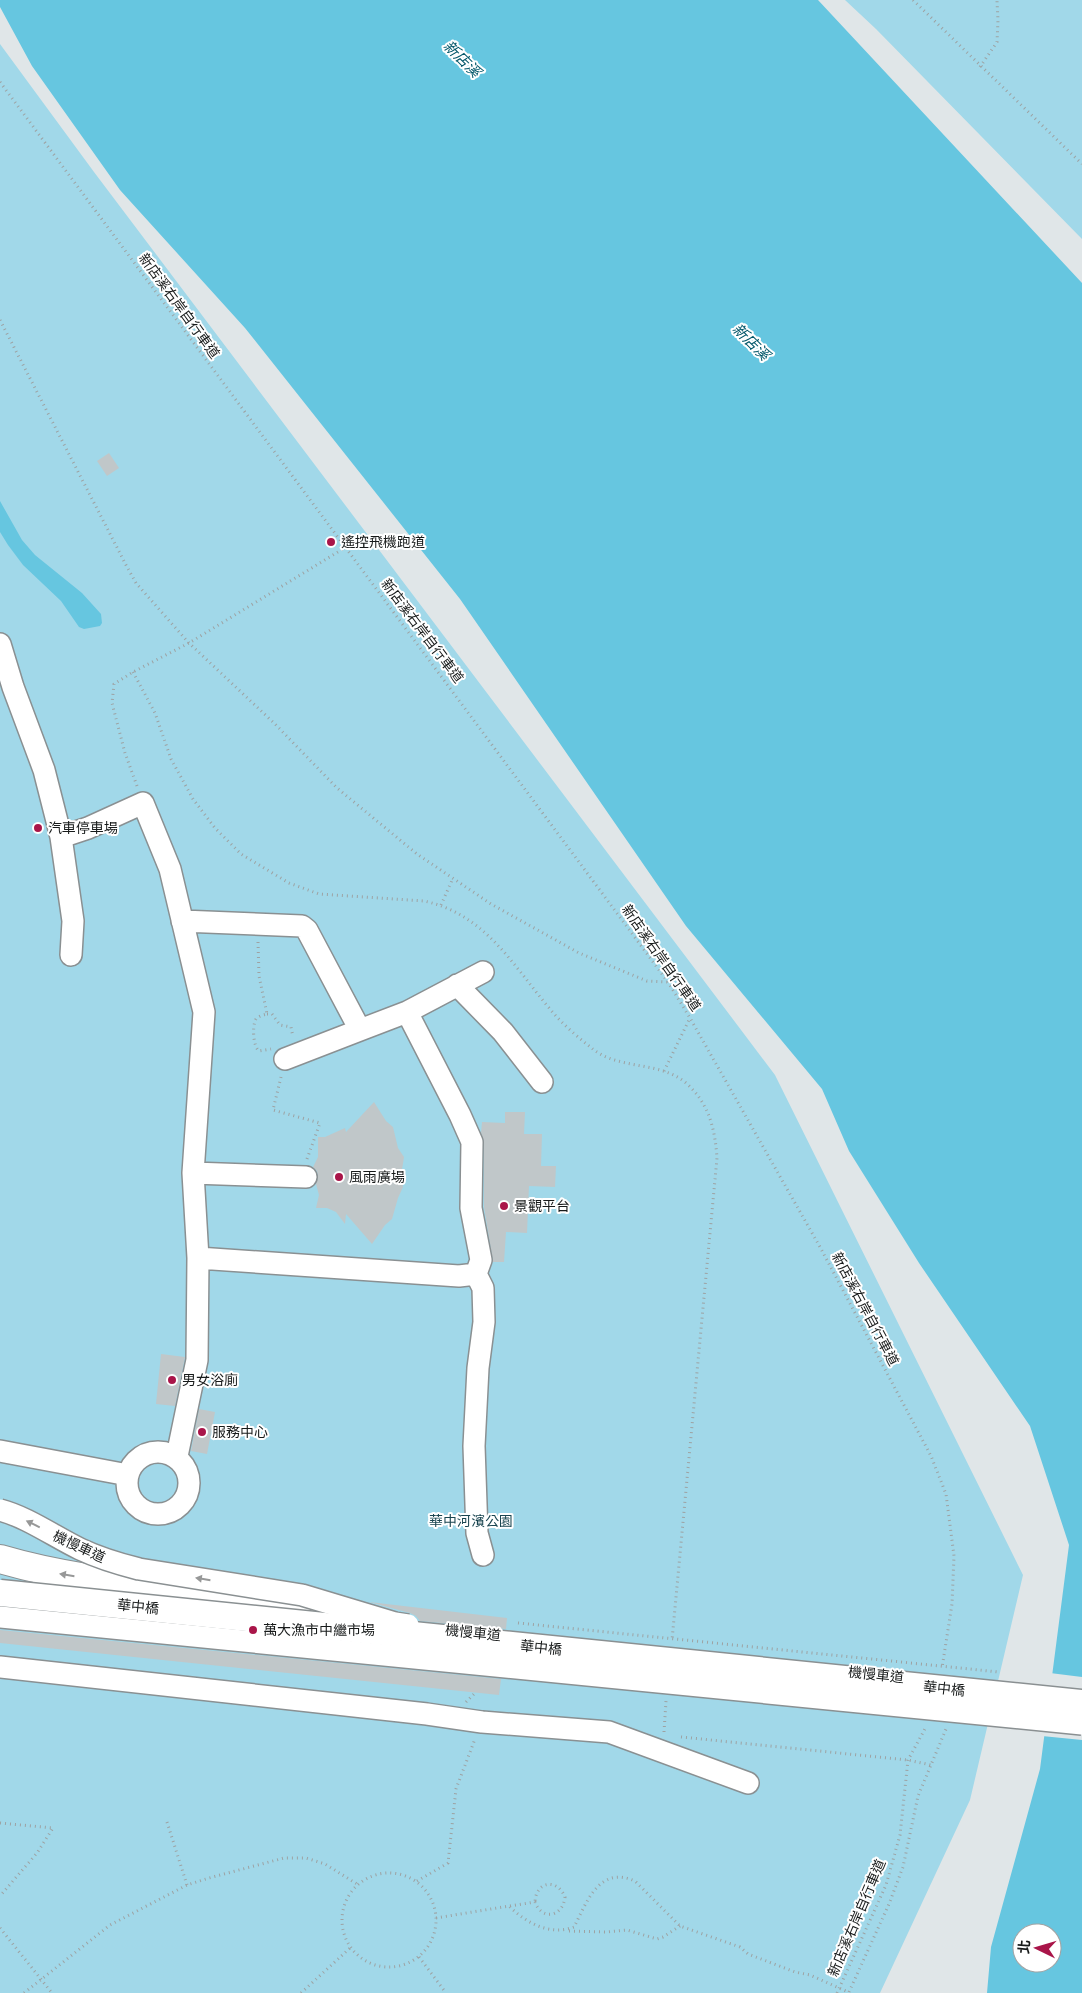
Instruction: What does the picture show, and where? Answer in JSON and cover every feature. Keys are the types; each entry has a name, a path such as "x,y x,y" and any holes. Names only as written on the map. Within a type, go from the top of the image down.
{"highway":[{"path":"0,1559 57,1574 287,1606 328,1614 384,1632"}],"main road":[{"name":"華中橋","path":"0,1593 1082,1703"},
{"name":"華中橋","path":"0,1606 412,1650 1082,1715"}],"lane":[{"path":"0,644 13,687 44,770 61,837 73,921 72,955"},
{"path":"61,837 88,828 143,803 170,868 204,1012 193,1173 198,1258 197,1360 177,1456"},
{"path":"182,921 302,926 306,930 360,1030"},
{"path":"285,1048 360,1030 407,1012 483,972"},
{"path":"457,985 503,1032 542,1082"},
{"path":"407,1012 460,1114 472,1142 471,1208 481,1260 476,1274 483,1288 484,1297 484,1322 478,1368 474,1446 477,1533 483,1555"},
{"path":"193,1173 306,1177"},
{"path":"198,1258 459,1276 476,1274"},
{"path":"0,1451 128,1475"},
{"path":"158,1451 177,1456 188,1473 190,1483 188,1493 182,1503 170,1512 153,1514 135,1504 130,1495 128,1485 128,1475 132,1466 139,1458 158,1451"},
{"name":"機慢車道","path":"0,1510 82,1550 114,1563 139,1569 302,1595 404,1625 1082,1696"},
{"name":"機慢車道","path":"0,1617 1082,1724"},
{"path":"0,1667 427,1714 482,1722 609,1732 748,1783"}],"path":[{"path":"913,0 1082,164"},
{"path":"980,67 996,42 997,1 1000,0"},
{"name":"新店溪右岸自行車道","path":"0,82 668,982 690,1018 820,1247 934,1464 946,1494 954,1556 952,1604 945,1656 940,1674"},
{"path":"0,320 126,565 141,588 189,643 275,724 337,788 417,854 491,904 579,952 647,981 668,982"},
{"path":"143,803 125,753 112,703 114,684 189,643 346,547"},
{"path":"133,672 155,713 171,759 193,799 215,828 241,854 289,883 319,894 424,901 441,905 462,914 487,934 509,957 550,1010 596,1051 620,1061 664,1071 685,1083 700,1099 709,1115 715,1136 717,1158 672,1641"},
{"path":"441,905 453,878"},
{"path":"258,924 258,968 267,1014"},
{"path":"285,1048 264,1052 259,1051 255,1045 254,1022 257,1017 272,1014 280,1024 292,1027 293,1036 285,1048 273,1110 320,1123 306,1162 306,1177"},
{"path":"664,1071 690,1018"},
{"path":"517,1623 1003,1672"},
{"path":"945,1656 948,1674"},
{"path":"663,1736 667,1698"},
{"name":"新店溪右岸自行車道","path":"837,1993 878,1903 897,1850 908,1760 926,1729 928,1720"},
{"path":"417,1881 448,1863 456,1789 482,1722"},
{"path":"566,1930 574,1928 590,1896 604,1880 612,1876 626,1877 635,1881 680,1926 740,1948 748,1954 795,1972 810,1975 848,1992 893,1895 903,1867 918,1796 948,1725"},
{"path":"673,1736 908,1760 931,1765"},
{"path":"167,1822 187,1886"},
{"path":"0,1823 53,1828 37,1853 0,1896"},
{"path":"24,1993 110,1925 187,1886 209,1878 284,1858 306,1858 325,1864 357,1884"},
{"path":"386,1872 402,1874 417,1881 427,1891 434,1904 436,1918 434,1933 428,1946 418,1957 398,1966 375,1965 361,1959 350,1948 343,1932 342,1915 347,1898 357,1884 370,1876 386,1872"},
{"path":"551,1884 557,1886 565,1896 561,1909 556,1913 542,1913 537,1908 535,1902 535,1895 544,1885 551,1884"},
{"path":"436,1918 535,1902"},
{"path":"509,1906 521,1918 552,1930 606,1932 627,1930 657,1939 680,1926"},
{"path":"0,1928 52,1993"},
{"path":"301,1993 350,1948"},
{"path":"418,1957 446,1993"}],"green space":[{"path":"845,0 1082,0 1082,239 876,29"},
{"name":"華中河濱公園","path":"0,44 94,172 775,1075 1023,1575 970,1800 880,1993 0,1993"}],"water":[{"name":"新店溪","path":"0,0 818,0 1082,283 1082,1993 987,1993 991,1947 1040,1769 1069,1545 1030,1426 919,1263 849,1151 822,1089 686,926 460,599 245,328 120,190 32,66 0,7"},
{"path":"0,501 22,540 35,555 82,593 101,614 102,623 100,626 84,629 79,627 61,601 23,565 0,532"}],"pier":[{"path":"1050,1673 1082,1677 1082,1740 1042,1736"}],"building":[{"path":"109,453 119,468 107,476 97,461"},
{"path":"374,1102 386,1121 393,1127 398,1148 404,1157 401,1176 403,1187 392,1219 385,1225 372,1244 346,1214 345,1224 336,1212 327,1208 316,1208 319,1195 316,1184 318,1177 317,1171 313,1167 318,1157 318,1137 325,1137 345,1128 346,1132"},
{"name":"景觀平台","path":"505,1112 525,1112 524,1134 542,1134 541,1166 556,1166 555,1187 529,1186 527,1233 506,1232 504,1262 493,1262 484,1207 484,1142 481,1133 482,1122 505,1123"},
{"name":"男女浴廁","path":"161,1354 185,1357 175,1406 156,1404"},
{"name":"服務中心","path":"199,1409 215,1412 207,1454 191,1451"},
{"path":"369,1602 507,1618 506,1629 420,1621 410,1613"},
{"path":"0,1630 501,1679 499,1695 0,1643"}],"place":[{"name":"遙控飛機跑道","path":"331,542"},
{"name":"汽車停車場","path":"38,828"},
{"name":"風雨廣場","path":"339,1177"},
{"name":"景觀平台","path":"504,1206"},
{"name":"男女浴廁","path":"172,1380"},
{"name":"服務中心","path":"202,1432"},
{"name":"萬大漁市中繼市場","path":"253,1630"}]}
